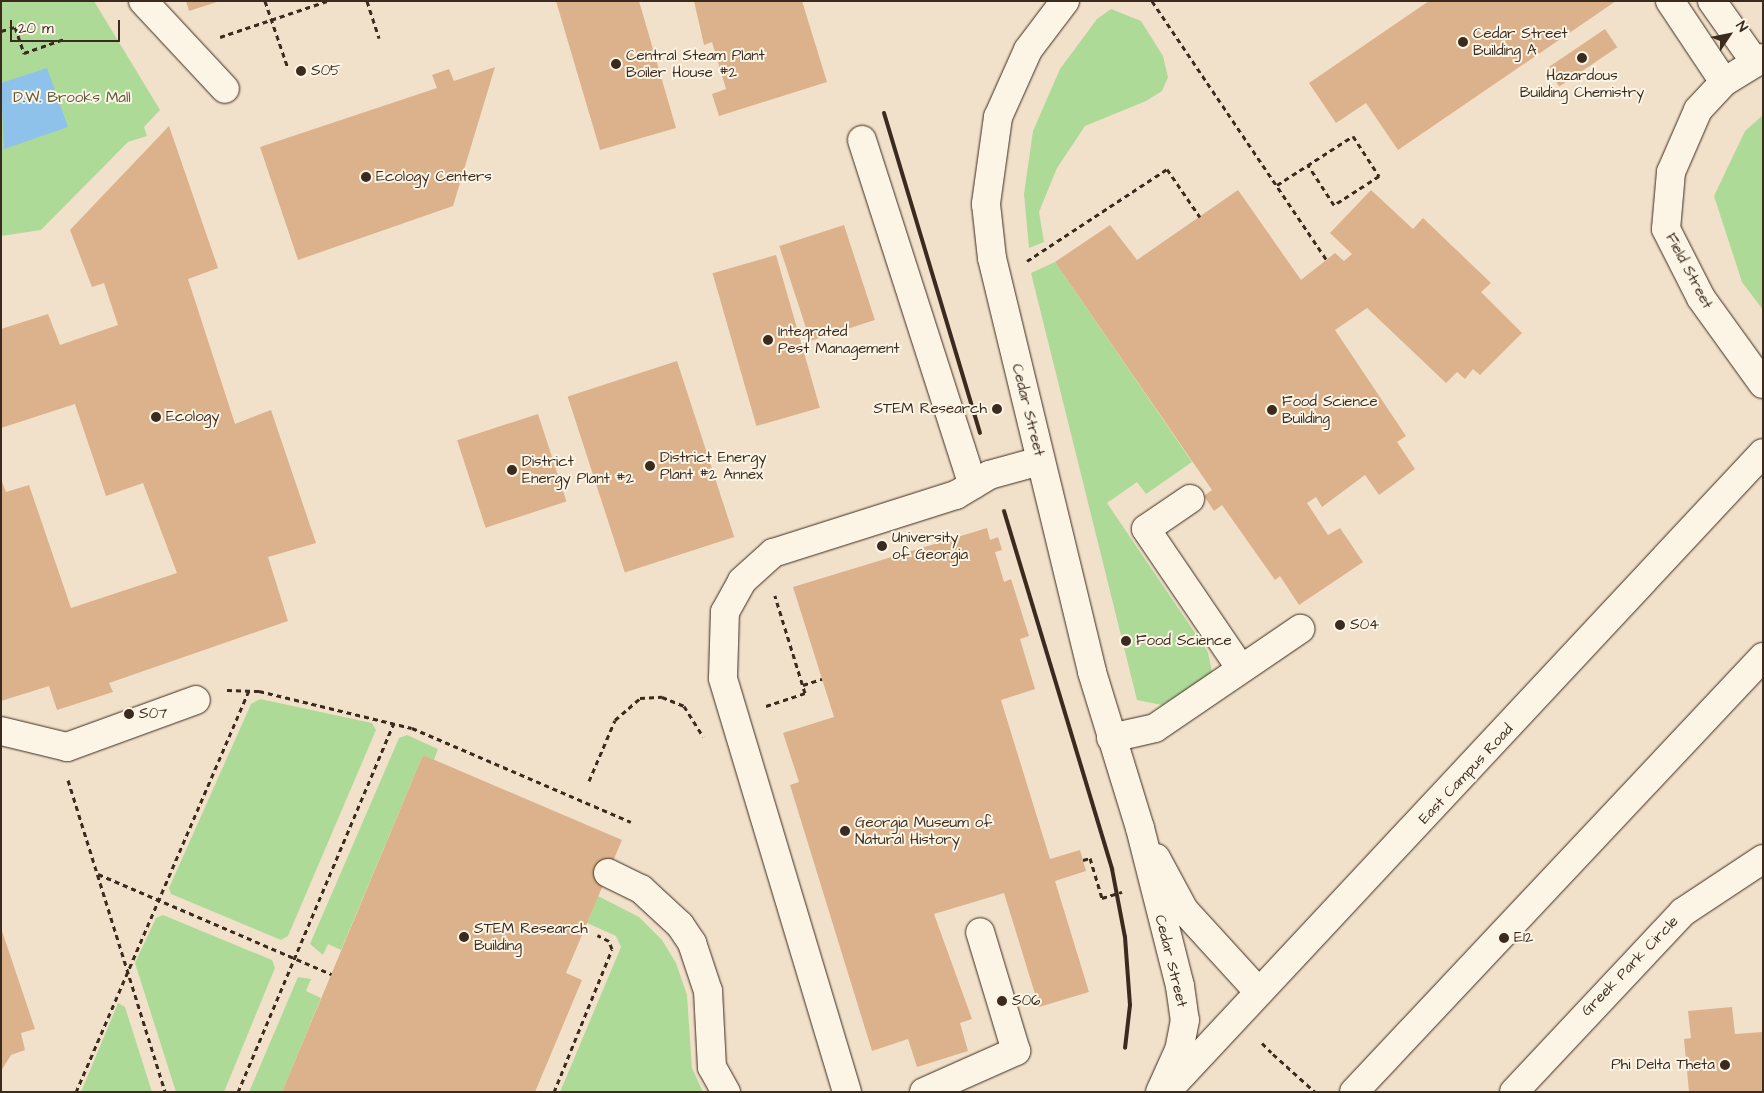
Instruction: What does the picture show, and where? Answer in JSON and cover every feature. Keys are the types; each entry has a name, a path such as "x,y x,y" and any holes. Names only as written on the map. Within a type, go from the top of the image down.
{"street":[{"path":"143,1 225,89"},
{"name":"Cedar Street","path":"1065,1 1028,50 998,117 986,204 992,258 1040,462 1112,738 1140,828 1185,1020 1180,1050 1160,1092"},
{"path":"1670,1 1724,82"},
{"path":"1712,1 1759,60"},
{"name":"Field Street","path":"1759,60 1724,82 1698,110 1681,141 1671,172 1666,229 1701,298 1763,384"},
{"path":"862,140 974,485"},
{"name":"East Campus Road","path":"1166,1092 1763,453"},
{"path":"847,1092 723,678 725,612 742,581 773,553 956,495 989,475 1040,462"},
{"path":"1190,499 1146,529 1241,669"},
{"path":"1112,738 1155,728 1300,629"},
{"path":"1354,1092 1763,657"},
{"path":"1,731 67,746 196,700"},
{"name":"Cedar Street","path":"1140,828 1184,910 1259,992"},
{"name":"Greek Park Circle","path":"1514,1092 1683,912 1763,859"},
{"path":"608,873 641,890 680,925 692,943 708,991 712,1067 726,1092"},
{"path":"924,1092 1016,1051 980,932"}],"path":[{"path":"265,1 288,68"},
{"path":"214,39 327,1"},
{"path":"367,1 379,38"},
{"path":"1152,1 1327,260"},
{"path":"1,31 15,27 24,54 64,39"},
{"path":"1277,185 1308,165 1353,136 1379,176 1334,205 1308,165"},
{"path":"1022,264 1167,168 1200,217"},
{"path":"759,708 805,693 774,592"},
{"path":"803,685 822,680"},
{"path":"196,700 237,688 394,722 631,822"},
{"path":"76,1092 249,690"},
{"path":"590,781 614,720 640,698 662,697 684,706 700,726 707,747"},
{"path":"238,1092 394,722"},
{"path":"67,746 68,780 165,1092"},
{"path":"1083,860 1090,858 1102,898 1132,889"},
{"path":"97,874 331,974"},
{"path":"554,1092 612,949 609,941 597,935"},
{"path":"1262,1044 1315,1092"}],"shaded area":[{"name":"University of Georgia","path":"1,1 1763,1 1763,1092 1,1092"}],"green space":[{"name":"D.W. Brooks Mall","path":"1,1 94,1 160,110 144,127 147,136 128,142 41,230 1,236"},
{"path":"1111,9 1141,21 1163,56 1168,77 1162,91 1146,101 1085,126 1057,168 1039,212 1044,242 1029,248 1024,194 1033,131 1060,69 1097,19"},
{"path":"1763,115 1763,310 1742,282 1714,196 1745,131"},
{"path":"1055,262 1192,462 1146,494 1137,482 1107,503 1208,652 1212,672 1162,705 1137,700 1031,273"},
{"path":"260,699 372,723 376,730 288,936 281,940 171,894 169,888 251,704"},
{"path":"407,735 438,749 434,760 423,755 341,950 328,944 323,955 310,944 399,738"},
{"path":"598,896 639,917 662,940 676,963 687,995 692,1068 703,1092 560,1092 621,947 616,936 587,923"},
{"path":"163,915 272,960 275,968 224,1092 176,1092 135,963 156,918"},
{"path":"298,977 311,979 306,991 321,998 282,1092 249,1092"},
{"path":"118,1003 125,1007 152,1092 81,1092"}],"water":[{"path":"47,68 68,127 4,149 1,83"}],"building":[{"path":"186,1 217,1 217,2 189,11"},
{"name":"Central Steam Plant Boiler House #2","path":"556,1 639,1 676,128 600,150"},
{"path":"694,1 802,1 827,82 719,116 712,94 726,89 712,42 704,45"},
{"name":"Cedar Street Building A","path":"1429,1 1616,1 1398,150 1366,103 1336,123 1309,83"},
{"name":"Hazardous Building Chemistry","path":"1605,29 1617,47 1559,86 1547,68"},
{"name":"Ecology Centers","path":"495,67 453,206 298,260 260,147 437,88 432,75 449,69 454,81"},
{"name":"Ecology","path":"169,126 218,268 188,279 235,424 271,410 316,543 268,557 288,621 109,683 113,692 57,710 49,686 1,701 1,479 6,492 29,485 71,608 177,573 143,483 106,496 75,404 1,428 1,329 48,314 60,345 118,325 104,283 92,287 70,230"},
{"name":"Food Science Building","path":"1238,190 1301,280 1335,253 1344,261 1352,254 1330,233 1371,190 1413,229 1423,218 1491,283 1481,292 1522,333 1480,375 1473,369 1465,379 1457,372 1446,383 1367,308 1335,330 1406,436 1397,442 1415,469 1379,495 1365,475 1322,507 1316,497 1307,503 1328,535 1340,528 1363,562 1299,605 1280,576 1275,580 1222,505 1214,511 1204,496 1212,490 1055,262 1110,225 1137,260"},
{"path":"844,225 875,320 810,341 779,246"},
{"name":"Integrated Pest Management","path":"776,255 820,408 756,426 713,273"},
{"name":"District Energy Plant #2 Annex","path":"677,361 734,537 625,572 568,397"},
{"name":"District Energy Plant #2","path":"538,414 566,501 486,528 457,440"},
{"path":"987,528 990,540 998,537 1002,550 995,552 1004,582 1011,579 1029,636 1020,639 1035,689 1001,700 1050,859 1080,850 1086,871 1055,881 1089,992 1039,1007 1004,893 934,914 972,1019 960,1023 968,1051 917,1067 908,1039 872,1051 790,785 799,782 783,733 834,717 793,587"},
{"name":"STEM Research Building","path":"423,755 622,840 566,973 582,980 535,1092 282,1092"},
{"path":"1,928 35,1029 21,1033 25,1050 11,1055 1,1071"},
{"name":"Phi Delta Theta","path":"1732,1007 1735,1034 1763,1032 1763,1092 1689,1092 1684,1039 1691,1038 1688,1011"}],"railway":[{"path":"884,113 980,433"},
{"path":"1004,511 1112,869 1125,937 1130,1005 1125,1048"}],"place":[{"name":"Cedar Street Building A","path":"1463,42"},
{"name":"Hazardous Building Chemistry","path":"1582,58"},
{"name":"Central Steam Plant Boiler House #2","path":"616,64"},
{"name":"S05","path":"301,71"},
{"name":"Ecology Centers","path":"366,177"},
{"name":"Integrated Pest Management","path":"768,340"},
{"name":"STEM Research","path":"997,409"},
{"name":"Food Science Building","path":"1272,410"},
{"name":"Ecology","path":"156,417"},
{"name":"District Energy Plant #2 Annex","path":"650,466"},
{"name":"District Energy Plant #2","path":"512,470"},
{"name":"University of Georgia","path":"882,546"},
{"name":"S04","path":"1340,625"},
{"name":"Food Science","path":"1126,641"},
{"name":"S07","path":"129,714"},
{"name":"Georgia Museum of Natural History","path":"845,831"},
{"name":"STEM Research Building","path":"464,937"},
{"name":"E12","path":"1504,938"},
{"name":"S06","path":"1002,1001"},
{"name":"Phi Delta Theta","path":"1725,1065"}]}
